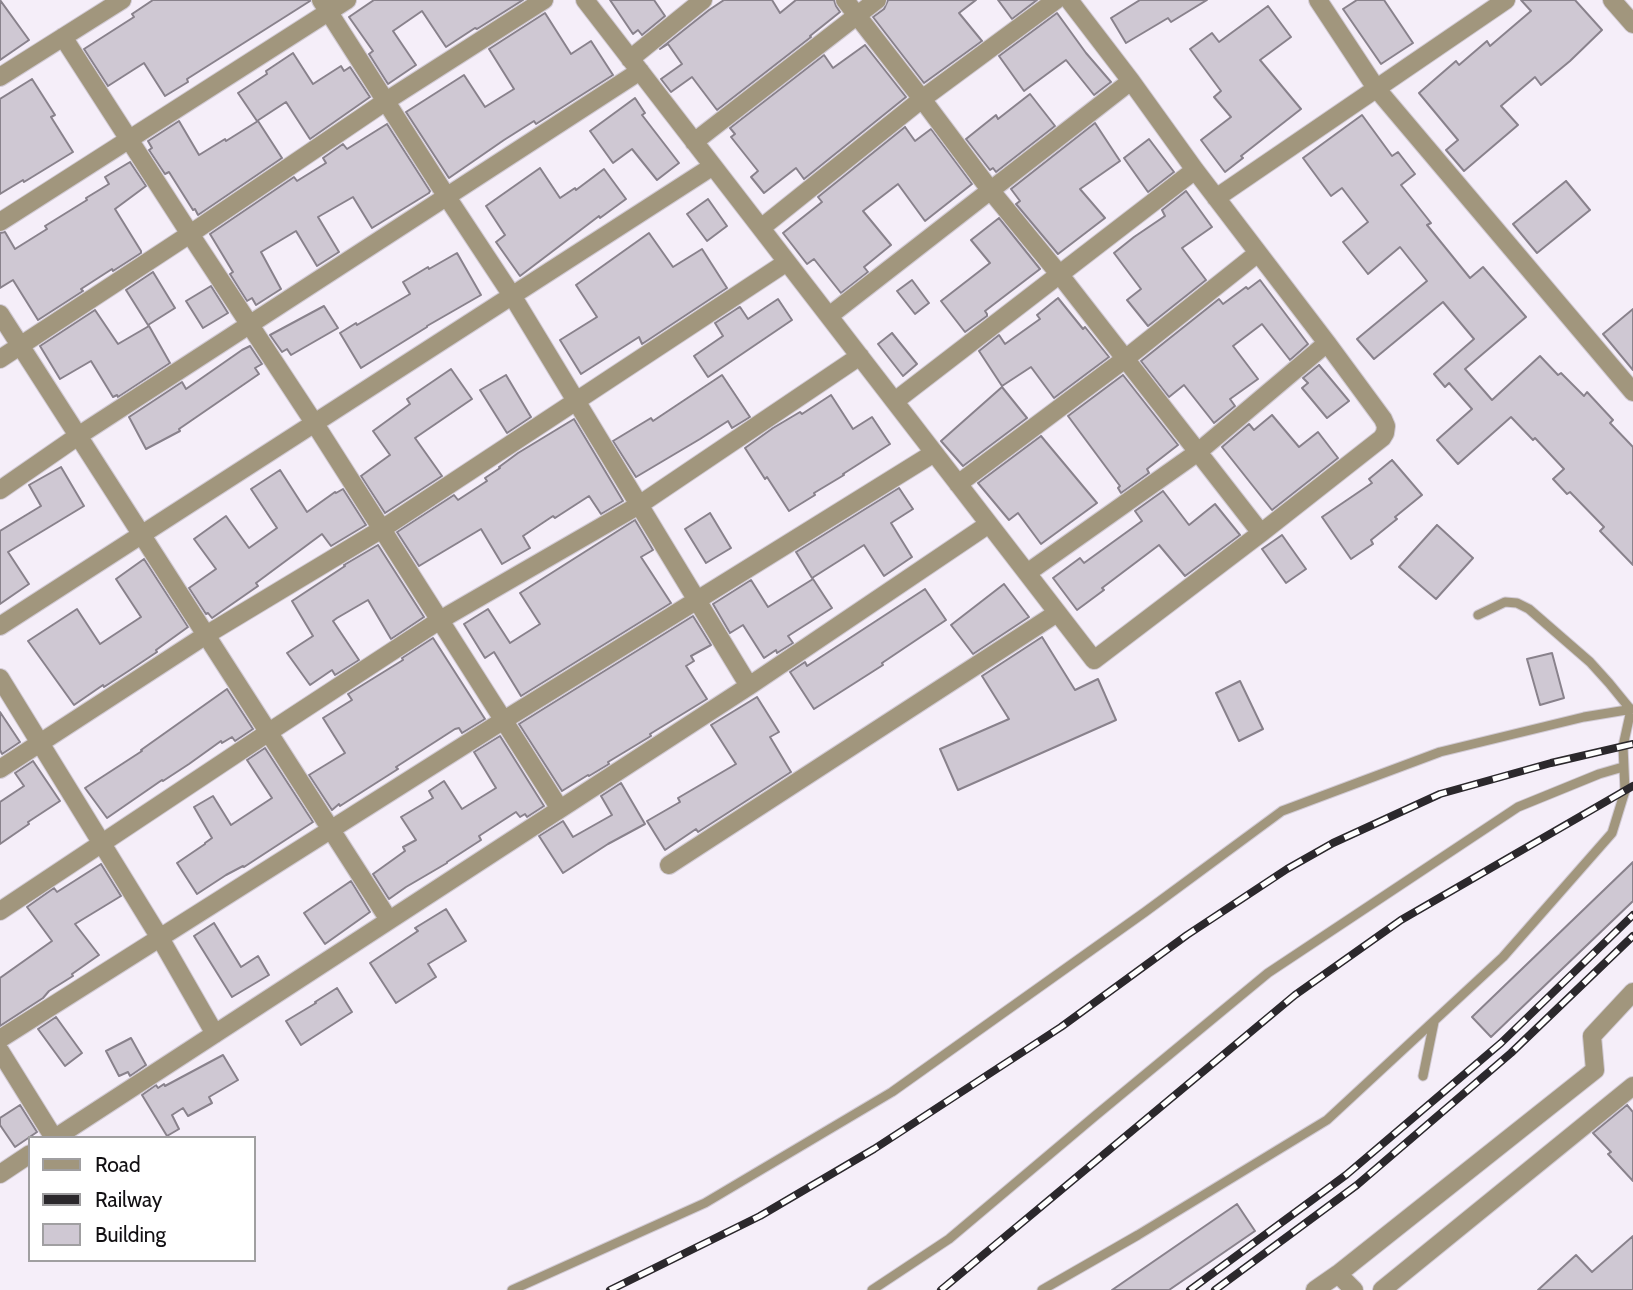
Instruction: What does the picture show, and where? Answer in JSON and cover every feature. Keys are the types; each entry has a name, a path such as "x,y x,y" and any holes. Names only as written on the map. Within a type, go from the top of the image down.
{"street":[{"path":"0,77 122,0"},
{"path":"0,222 130,139 325,6 347,0"},
{"path":"0,359 386,101 544,0"},
{"path":"585,0 1094,660 1382,438 1386,426 1327,343 1069,0"},
{"path":"0,489 447,197 635,65 703,0"},
{"path":"845,0 990,191 1060,275 1261,533"},
{"path":"694,142 877,0"},
{"path":"761,229 922,99 1056,0"},
{"path":"1318,0 1376,88 1633,392"},
{"path":"1216,198 1506,0"},
{"path":"1612,0 1633,24"},
{"path":"325,6 513,297 749,685"},
{"path":"63,37 315,424 560,808"},
{"path":"829,317 1131,81"},
{"path":"0,626 713,166"},
{"path":"895,401 1195,170"},
{"path":"958,484 1125,359 1258,253"},
{"path":"0,769 206,635 382,529 787,262"},
{"path":"0,314 389,920"},
{"path":"1027,573 1198,452 1327,343"},
{"path":"0,911 440,620 639,505 860,356"},
{"path":"0,1039 504,720 934,453"},
{"path":"57,1136 749,685 989,524"},
{"path":"669,865 1058,613"},
{"path":"0,678 160,938 215,1034"},
{"path":"1315,1290 1595,1070 1592,1035 1633,992"},
{"path":"0,1051 53,1136"},
{"path":"1382,1290 1633,1086"},
{"path":"0,1174 28,1155"},
{"path":"1338,1274 1354,1290"}],"lane":[{"path":"1478,615 1505,602 1517,603 1529,609 1590,662 1632,710"},
{"path":"1042,1290 1138,1236 1327,1120 1503,957 1612,833 1625,791 1623,746 1632,710"},
{"path":"512,1290 705,1203 892,1092 1282,811 1440,752 1584,717 1632,710"},
{"path":"872,1290 949,1240 1268,973 1518,807 1623,767"},
{"path":"1423,1076 1434,1021"}],"building":[{"path":"0,0 29,40 0,60"},
{"path":"153,0 310,1 187,79 188,82 165,96 144,63 108,86 84,49 134,17 132,14"},
{"path":"374,0 523,0 446,47 422,11 393,31 416,65 388,84 369,54 373,51 349,17"},
{"path":"610,0 654,0 665,16 642,35 638,30 633,34"},
{"path":"724,0 772,0 780,13 796,0 834,0 840,12 717,110 692,77 671,92 661,79 682,64 668,44 660,49"},
{"path":"888,0 976,0 959,13 982,41 924,83 873,17 884,9"},
{"path":"998,0 1037,0 1012,19"},
{"path":"1140,0 1207,0 1171,22 1168,18 1126,43 1111,18"},
{"path":"1357,0 1384,0 1413,43 1381,64 1343,9"},
{"path":"1521,0 1575,0 1602,30 1541,85 1535,77 1501,106 1518,125 1464,171 1446,150 1458,140 1419,93 1456,61 1459,65 1487,41 1490,46 1531,11"},
{"path":"1268,6 1291,37 1260,60 1301,109 1241,156 1243,158 1225,172 1201,140 1231,117 1214,97 1221,91 1190,49 1212,33 1219,42"},
{"path":"545,13 571,54 591,41 613,75 536,124 534,121 449,178 406,112 464,75 485,107 514,89 489,49"},
{"path":"1057,13 1111,82 1094,95 1066,60 1024,91 999,56"},
{"path":"865,45 906,97 804,179 796,168 764,193 751,177 758,171 731,137 735,134 730,128 824,55 833,68"},
{"path":"293,53 313,84 341,66 344,71 350,67 370,97 310,139 286,102 257,121 238,93"},
{"path":"32,79 55,115 51,117 73,152 0,194 0,99"},
{"path":"1030,94 1055,126 996,172 993,168 990,170 966,139 996,115 998,119"},
{"path":"635,98 645,113 642,115 679,163 657,180 632,149 613,163 590,131"},
{"path":"1362,115 1392,156 1398,152 1415,174 1401,185 1431,223 1427,225 1470,278 1483,267 1526,317 1465,369 1492,400 1540,356 1584,396 1587,392 1613,420 1610,423 1633,447 1633,565 1600,531 1604,527 1570,492 1567,494 1553,479 1564,469 1511,417 1458,464 1437,440 1472,409 1449,383 1445,387 1434,374 1474,339 1443,302 1374,359 1357,339 1427,281 1400,247 1368,274 1343,242 1368,222 1342,188 1331,196 1303,158"},
{"path":"179,121 199,155 258,121 282,158 198,215 169,172 165,174 149,150 152,148 148,141"},
{"path":"1095,123 1120,161 1080,189 1105,218 1058,254 1016,204 1020,201 1011,189"},
{"path":"387,124 429,193 372,228 353,197 318,217 339,252 317,266 296,231 261,252 281,289 256,305 252,298 247,301 210,234 294,177 297,181 326,163 323,158 343,144 347,149"},
{"path":"905,127 915,141 931,129 972,184 925,221 898,184 863,211 891,245 864,267 868,272 841,293 814,259 807,264 783,233 822,202 818,197"},
{"path":"1149,139 1174,172 1148,192 1124,158"},
{"path":"130,162 146,186 115,209 141,253 81,289 83,291 38,320 13,280 0,288 0,233 5,232 15,249 109,184 105,177"},
{"path":"540,168 560,198 575,188 576,190 604,169 626,199 600,218 599,216 520,276 496,242 505,235 486,206"},
{"path":"1566,181 1590,210 1537,253 1513,224"},
{"path":"1186,191 1212,227 1182,248 1206,280 1148,326 1127,300 1141,289 1114,253 1165,216 1162,210"},
{"path":"708,199 727,226 707,241 687,214"},
{"path":"999,218 1040,269 985,311 987,316 965,332 941,301 990,263 971,240"},
{"path":"649,233 673,267 702,249 727,288 642,344 639,337 581,374 560,340 597,317 576,285"},
{"path":"457,253 481,295 361,368 340,333 410,294 403,282"},
{"path":"153,272 175,308 148,325 126,290"},
{"path":"912,280 929,303 915,314 897,291"},
{"path":"1260,280 1308,344 1290,360 1262,324 1233,346 1258,379 1230,399 1235,406 1214,423 1184,385 1169,397 1141,361 1219,299 1223,304"},
{"path":"211,286 228,313 203,328 186,301"},
{"path":"1058,298 1109,357 1054,398 1031,367 1002,386 979,351 999,335 1005,344 1040,319 1037,315"},
{"path":"778,299 792,320 708,377 694,356 723,336 715,323 740,307 748,319"},
{"path":"324,306 338,328 291,355 287,349 282,352 270,335"},
{"path":"1633,309 1633,370 1603,334"},
{"path":"95,310 118,344 149,326 170,363 118,397 113,397 91,361 60,379 40,346"},
{"path":"892,333 917,364 903,376 878,344"},
{"path":"250,346 262,364 255,368 259,374 179,429 180,431 146,449 129,417 182,382 186,389"},
{"path":"1319,365 1349,401 1327,418 1302,388 1308,383 1303,378"},
{"path":"451,369 472,399 415,438 442,476 385,513 361,476 390,455 373,431 410,404 407,399"},
{"path":"506,375 531,417 507,433 480,390"},
{"path":"722,375 750,417 732,428 728,421 636,477 613,441 651,418 653,421"},
{"path":"1123,375 1178,445 1147,469 1149,473 1121,493 1118,488 1120,486 1068,416"},
{"path":"1002,387 1027,418 963,466 941,441"},
{"path":"831,395 853,429 872,417 890,444 789,511 745,448 773,428 800,412 802,414"},
{"path":"1272,415 1299,447 1318,432 1338,458 1272,510 1222,447 1249,424 1254,430"},
{"path":"574,419 623,501 601,514 589,496 523,536 530,548 502,564 481,529 419,566 397,532 454,495 458,500 487,481 485,478 518,453"},
{"path":"1041,436 1097,503 1041,544 1018,513 1009,520 978,483"},
{"path":"1392,460 1422,495 1371,540 1373,544 1351,559 1322,517 1372,483 1369,479"},
{"path":"61,467 84,506 8,552 29,584 0,604 0,531 41,506 29,485"},
{"path":"280,470 307,512 343,489 366,525 331,546 322,534 256,583 258,586 212,618 206,614 189,588 216,569 194,539 226,516 249,548 277,528 251,489"},
{"path":"899,488 913,509 891,523 912,557 884,576 864,545 812,578 796,552"},
{"path":"1163,491 1189,525 1215,504 1240,535 1185,576 1159,545 1077,610 1053,578 1080,558 1084,563 1142,521 1135,511"},
{"path":"710,513 731,548 706,563 685,529"},
{"path":"635,520 653,550 641,557 671,603 521,696 494,652 485,658 464,624 488,609 510,643 540,624 520,593"},
{"path":"1437,525 1473,558 1436,599 1399,567"},
{"path":"1282,535 1306,569 1286,583 1262,549"},
{"path":"378,545 424,617 391,639 368,600 337,618 333,621 359,660 335,675 332,670 310,685 287,653 313,636 292,601"},
{"path":"144,559 188,627 156,650 157,652 74,705 28,641 77,609 100,644 141,617 116,579"},
{"path":"813,579 832,608 788,636 793,643 764,658 743,625 730,633 713,604 751,580 768,607"},
{"path":"1004,584 1029,617 973,654 951,625"},
{"path":"925,589 946,620 814,709 790,672 805,662 807,666"},
{"path":"693,616 711,645 691,656 694,661 686,666 707,699 650,734 651,736 608,762 609,764 562,791 519,724"},
{"path":"1042,637 1075,690 1098,679 1116,720 958,790 940,749 1009,719 982,676"},
{"path":"433,638 485,719 462,733 459,728 455,729 332,810 309,775 345,753 323,718 352,700 348,694"},
{"path":"1552,653 1564,698 1540,705 1527,659"},
{"path":"1240,681 1263,729 1239,741 1216,693"},
{"path":"227,689 253,729 235,741 232,737 222,743 221,741 107,818 85,788 142,751"},
{"path":"757,697 779,732 770,737 791,772 665,850 647,821 680,802 678,798 736,764 711,725"},
{"path":"0,712 20,742 2,754 0,750"},
{"path":"500,736 544,806 527,817 525,814 520,817 516,812 479,836 481,840 389,899 373,874 405,851 403,847 416,840 401,817 433,798 429,791 444,781 462,809 496,788 474,752"},
{"path":"265,748 313,822 197,894 177,863 212,838 194,807 213,796 231,825 272,798 247,760"},
{"path":"33,761 60,801 0,844 0,802 24,786 15,773"},
{"path":"621,783 645,824 563,873 539,836 563,821 573,837 612,815 601,796"},
{"path":"1633,862 1633,901 1491,1037 1472,1017"},
{"path":"101,864 121,896 75,924 99,955 43,998 0,1026 0,978 52,941 27,907 54,888 57,892"},
{"path":"351,881 370,912 325,944 304,913"},
{"path":"446,909 466,941 428,964 436,977 396,1003 370,963 418,931 415,928"},
{"path":"214,923 241,967 258,956 269,975 232,997 194,936"},
{"path":"337,988 352,1012 301,1045 286,1021"},
{"path":"56,1017 82,1053 65,1066 38,1029"},
{"path":"131,1038 146,1065 130,1076 128,1072 119,1076 106,1051"},
{"path":"223,1055 238,1080 209,1097 212,1103 188,1116 183,1108 172,1115 179,1129 167,1136 142,1095 156,1085 158,1088 164,1084 165,1086"},
{"path":"20,1105 37,1132 15,1147 0,1125 0,1118"},
{"path":"1627,1105 1633,1112 1633,1181 1593,1133"},
{"path":"1237,1204 1255,1231 1169,1290 1112,1290"},
{"path":"1633,1236 1633,1290 1538,1290 1576,1255 1592,1272"}],"railway":[{"path":"610,1290 760,1216 874,1149 1061,1027 1187,935 1287,869 1333,843 1440,794 1551,763 1633,744"},
{"path":"941,1290 1295,995 1401,920 1633,786"},
{"path":"1190,1290 1346,1175 1501,1043 1633,915"},
{"path":"1215,1290 1357,1185 1511,1053 1633,936"}]}
